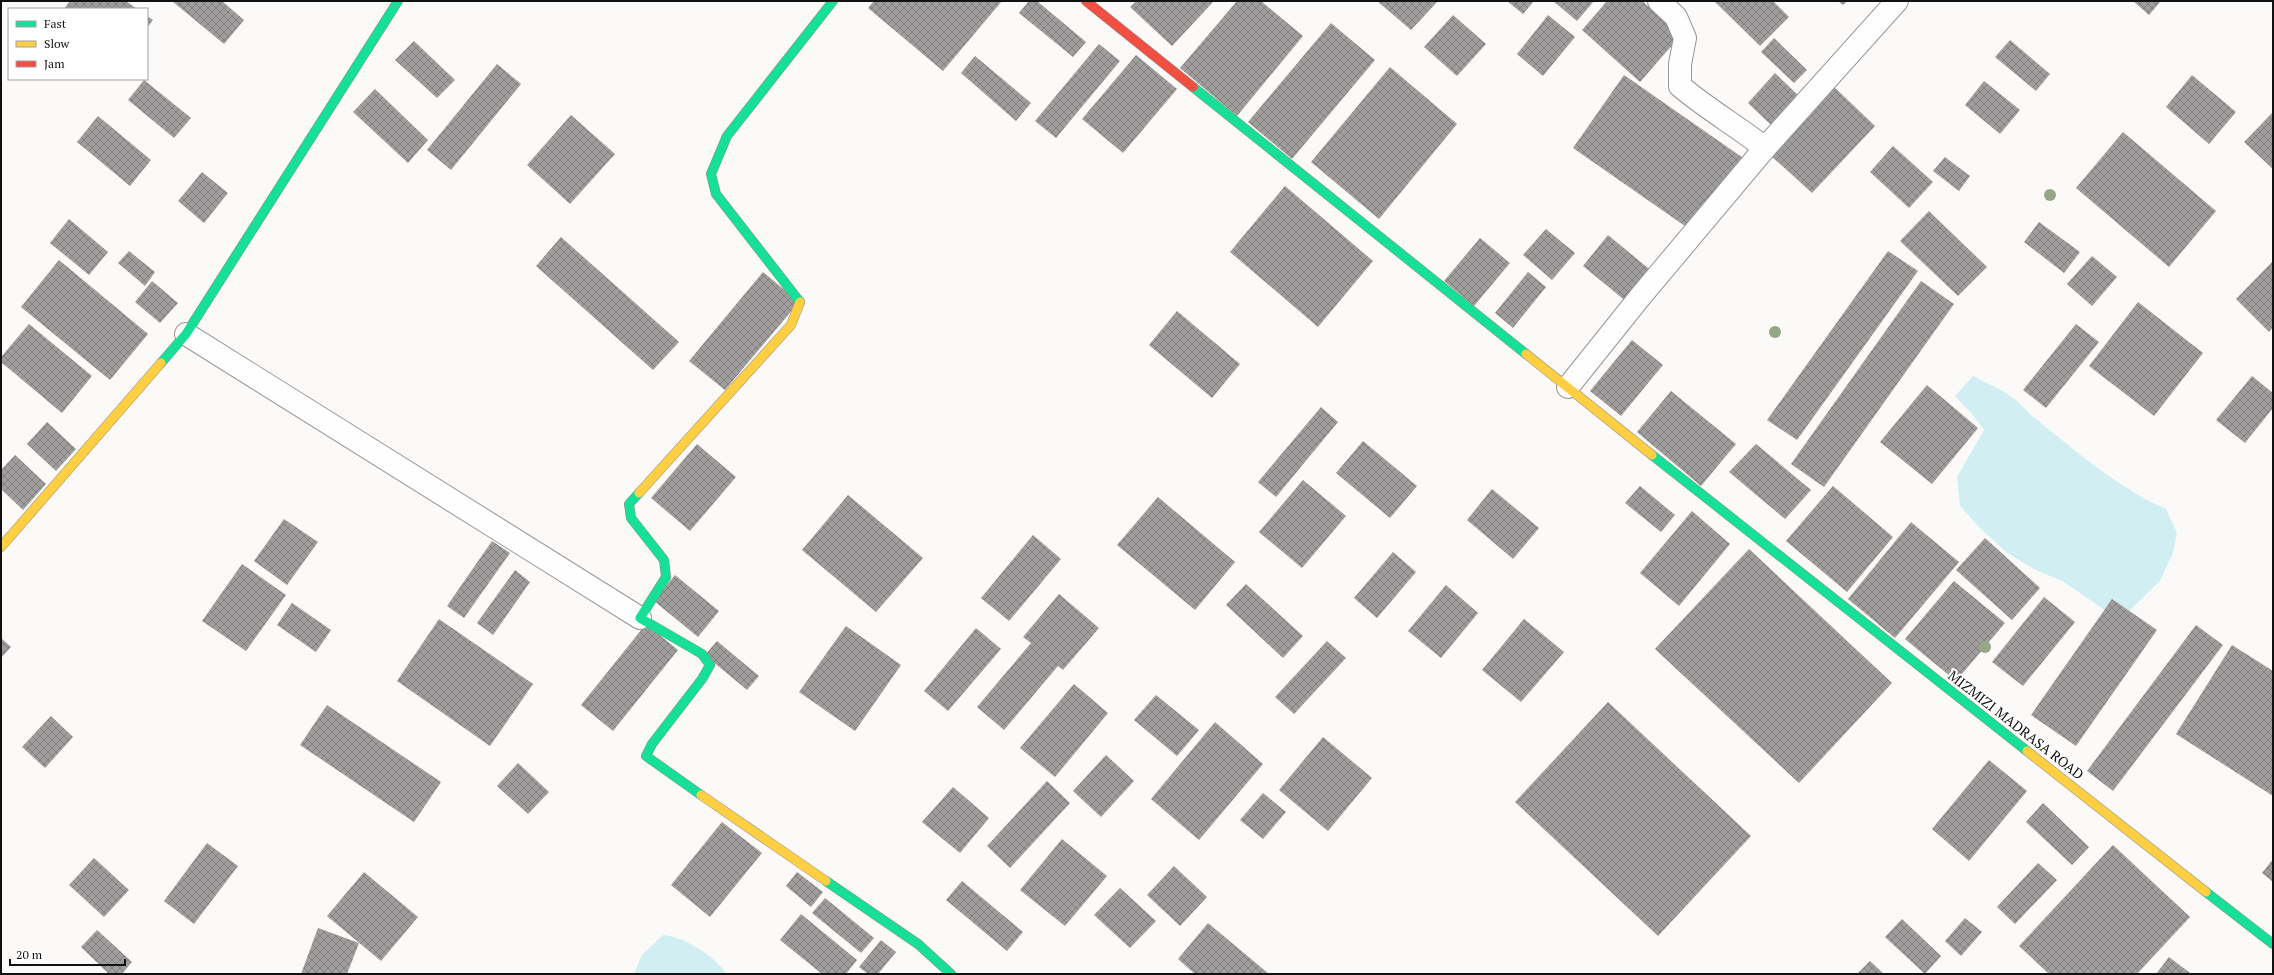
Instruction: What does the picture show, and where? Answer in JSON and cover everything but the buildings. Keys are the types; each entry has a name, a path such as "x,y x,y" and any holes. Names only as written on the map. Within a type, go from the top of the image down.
{"street":[{"path":"1,547 186,334 398,1"},
{"path":"640,618 666,577 664,560 631,518 629,504 791,325 800,303 716,194 711,174 727,136 833,1"},
{"name":"MIZMIZI MADRASA ROAD","path":"1086,1 1743,528 2273,944"},
{"path":"1659,1 1676,17 1685,38 1680,64 1680,86 1699,102 1733,123 1765,148"},
{"path":"1568,387 1640,297 1765,148 1897,1"},
{"path":"186,334 640,618 702,654 710,665 702,679 652,744 646,756 662,769 918,944 951,974"}],"water":[{"path":"1973,376 2013,398 2033,417 2066,444 2114,480 2131,491 2166,509 2177,533 2173,553 2160,581 2125,615 2113,616 2064,582 2034,569 2007,553 1980,528 1960,506 1957,477 1984,430 1972,414 1955,396"},
{"path":"663,935 671,936 698,948 715,961 726,974 634,974 642,955"}],"traffic: fast":[{"path":"161,363 186,334 398,1"},
{"path":"800,302 716,194 711,174 727,136 833,1"},
{"path":"1193,87 1526,354"},
{"path":"1652,455 2027,751"},
{"path":"639,493 629,504 631,518 664,560 666,577 640,618 702,654 710,665 702,679 652,744 646,756 701,795"},
{"path":"826,881 918,944 951,974"},
{"path":"2206,892 2273,944"}],"traffic: slow":[{"path":"639,493 791,325 800,302"},
{"path":"1526,354 1652,455"},
{"path":"1,547 161,363"},
{"path":"2027,751 2206,892"},
{"path":"701,795 826,881"}],"traffic: jam":[{"path":"1086,1 1193,87"}]}
